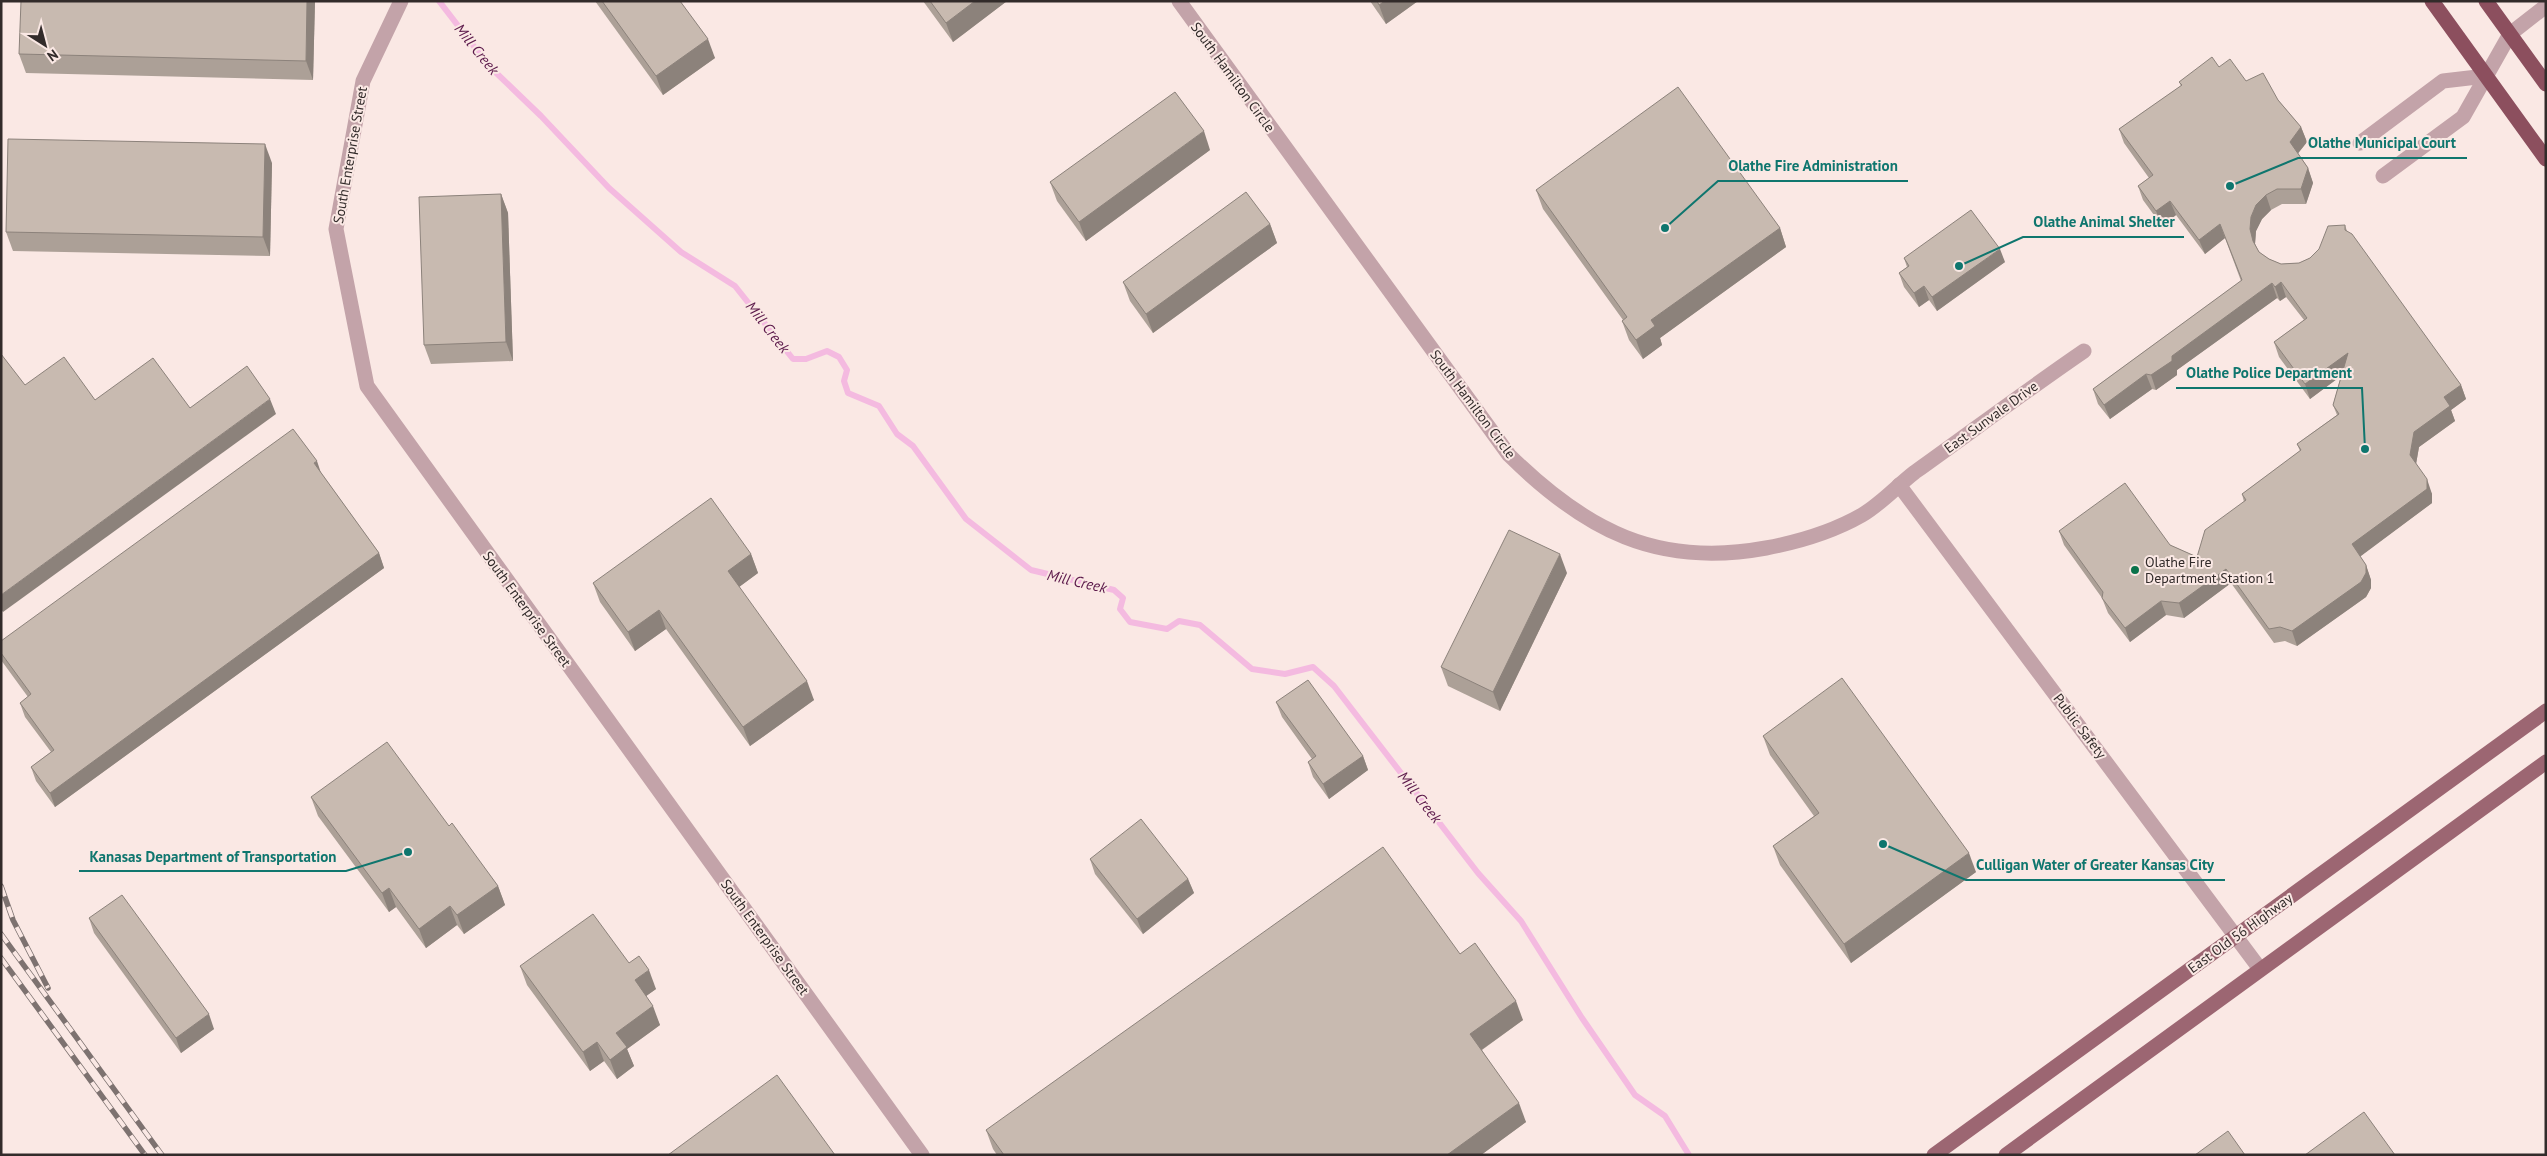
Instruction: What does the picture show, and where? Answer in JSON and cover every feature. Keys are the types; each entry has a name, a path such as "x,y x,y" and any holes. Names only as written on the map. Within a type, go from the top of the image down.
{"highway":[{"path":"2432,1 2546,159"},
{"path":"2486,1 2546,84"}],"main road":[{"name":"East Old 56 Highway","path":"1934,1155 2546,712"},
{"path":"2006,1155 2546,762"}],"street":[{"name":"South Enterprise Street","path":"401,1 363,81 336,229 368,386 922,1155"},
{"name":"South Hamilton Circle","path":"1179,1 1510,455 1540,485 1574,511 1606,529 1649,546 1688,553 1724,553 1786,544 1828,530 1863,514 1899,485"},
{"path":"2383,176 2463,117 2510,34 2546,6"},
{"path":"2360,143 2443,82 2486,76"},
{"name":"East Sunvale Drive","path":"1899,485 2084,351"},
{"name":"Public Safety","path":"1899,485 2260,969"}],"building":[{"path":"21,1 307,1 306,61 19,54"},
{"path":"602,1 680,1 708,39 656,76"},
{"path":"930,1 975,1 946,23"},
{"path":"1377,1 1385,1 1379,5"},
{"path":"2212,57 2219,67 2230,59 2246,81 2263,73 2278,100 2301,127 2290,142 2308,168 2301,189 2277,189 2266,195 2256,205 2251,217 2250,229 2253,241 2259,252 2281,264 2299,263 2310,258 2319,249 2328,226 2345,225 2345,230 2352,234 2461,385 2444,397 2450,406 2414,432 2410,455 2427,479 2427,489 2352,544 2366,565 2366,573 2361,582 2292,631 2280,627 2269,629 2226,569 2179,603 2161,601 2125,628 2102,598 2103,592 2059,531 2125,483 2170,545 2197,557 2205,530 2246,500 2242,494 2301,450 2297,444 2339,414 2333,405 2348,353 2305,384 2274,342 2307,318 2281,282 2275,287 2272,283 2172,356 2172,361 2151,375 2146,374 2104,405 2093,389 2242,280 2220,224 2199,240 2170,201 2156,211 2138,186 2153,175 2119,129 2182,85 2179,82"},
{"path":"1678,87 1780,228 1651,320 1655,326 1636,340 1622,321 1627,317 1536,190"},
{"path":"1175,92 1204,131 1079,222 1050,182"},
{"path":"8,139 265,144 263,237 6,232"},
{"path":"1246,192 1270,224 1146,314 1123,282"},
{"path":"501,194 506,342 424,345 419,197"},
{"path":"1971,210 2000,249 1932,297 1924,286 1914,293 1899,273 1909,266 1904,258"},
{"path":"1,354 25,385 64,357 95,400 153,358 190,408 247,366 270,399 1,595"},
{"path":"293,429 317,461 314,463 379,553 50,793 31,767 54,750 20,703 31,694 1,653 1,641"},
{"path":"711,498 751,554 728,571 807,681 743,727 659,610 628,632 593,583"},
{"path":"1509,530 1560,554 1493,692 1441,667"},
{"path":"1842,678 1969,853 1844,944 1773,846 1819,813 1763,736"},
{"path":"1308,680 1363,756 1323,784 1308,762 1316,756 1276,702"},
{"path":"387,742 449,826 452,823 498,886 457,915 450,906 419,929 389,888 382,893 311,797"},
{"path":"1141,819 1188,879 1137,919 1090,859"},
{"path":"1383,847 1460,954 1475,943 1516,1001 1470,1034 1519,1103 1447,1155 1004,1155 986,1130"},
{"path":"122,895 209,1014 176,1038 89,918"},
{"path":"593,914 629,963 639,956 649,970 635,980 653,1006 616,1033 627,1047 610,1060 597,1042 583,1052 520,966"},
{"path":"777,1075 835,1155 668,1155"},
{"path":"2364,1112 2395,1155 2305,1155"},
{"path":"2228,1131 2245,1155 2195,1155"}],"waterway":[{"name":"Mill Creek","path":"439,1 489,66 541,116 609,188 681,252 735,286 793,359 806,359 827,351 839,357 847,370 844,381 848,393 879,406 897,434 913,446 966,519 1031,570 1114,590 1123,598 1120,609 1130,622 1167,629 1179,621 1200,625 1252,669 1285,674 1313,667 1334,686 1478,873 1521,921 1582,1018 1635,1095 1665,1116 1689,1155"}],"railway":[{"path":"1,886 13,920 48,988"},
{"path":"1,934 162,1155"},
{"path":"1,958 145,1155"}],"place":[{"name":"Olathe Municipal Court","path":"2230,186"},
{"name":"Olathe Fire Administration","path":"1665,228"},
{"name":"Olathe Animal Shelter","path":"1959,266"},
{"name":"Olathe Police Department","path":"2365,449"},
{"name":"Olathe Fire Department Station 1","path":"2135,570"},
{"name":"Culligan Water of Greater Kansas City","path":"1883,844"},
{"name":"Kanasas Department of Transportation","path":"408,852"}]}
